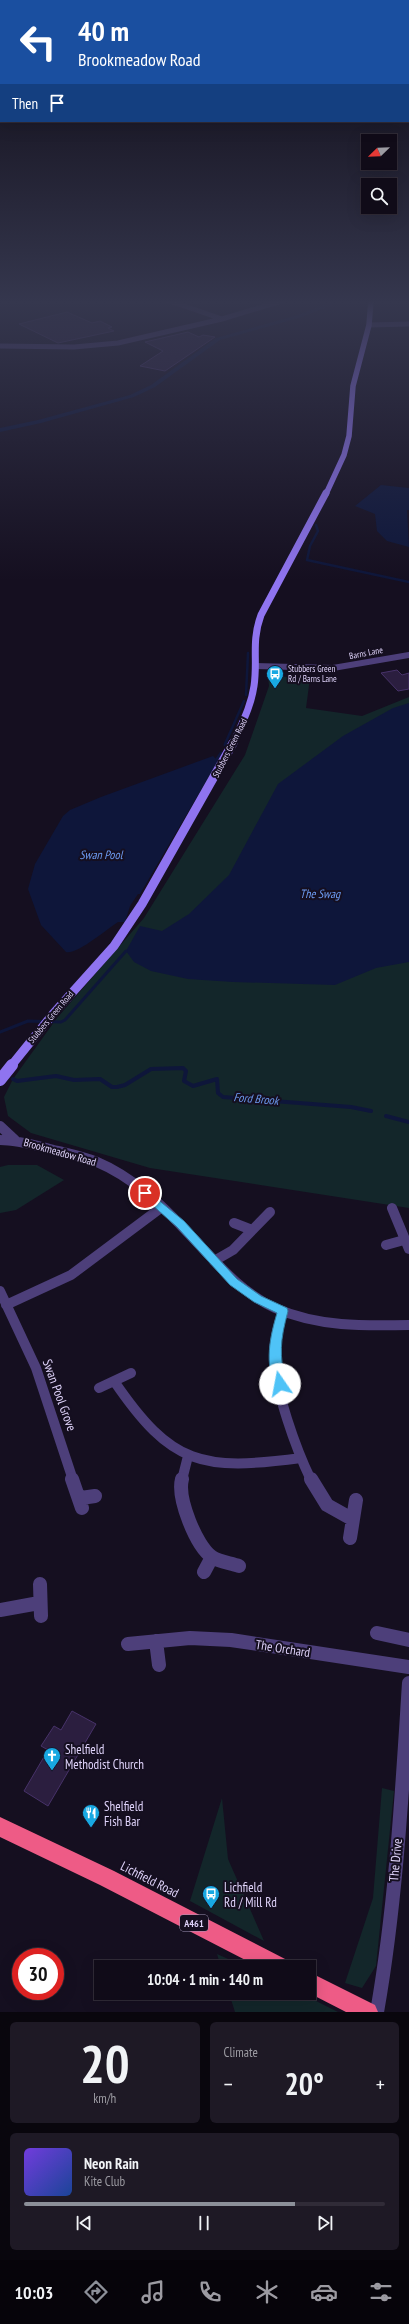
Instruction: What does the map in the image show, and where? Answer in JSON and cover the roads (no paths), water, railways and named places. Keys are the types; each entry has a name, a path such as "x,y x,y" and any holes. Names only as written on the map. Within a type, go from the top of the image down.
{"highway":[{"name":"Lichfield Road","path":"0,1827 107,1878 266,1960"},
{"path":"316,1986 368,2012"}],"street":[{"name":"Stubbers Green Road","path":"0,1080 53,1014 114,946 142,904 230,750 243,722 254,684 255,632 260,615 310,524 344,455 349,436 352,394"},
{"name":"Barns Lane","path":"255,666 328,668 409,655"},
{"name":"Brookmeadow Road","path":"0,1126 15,1140"},
{"name":"Brookmeadow Road","path":"0,1140 15,1140 71,1154 104,1165 136,1186 162,1207 180,1224 234,1282 257,1299 283,1311 301,1318 333,1325 409,1325"},
{"path":"6,1305 82,1268 162,1207"},
{"path":"386,1244 407,1244 392,1208"},
{"path":"214,1261 234,1250 270,1212"},
{"path":"234,1224 252,1230"},
{"name":"Swan Pool Grove","path":"0,1291 36,1368 81,1503 95,1496"},
{"path":"283,1311 276,1334 274,1358 283,1397 301,1458 323,1501 332,1510 352,1519"},
{"path":"99,1388 131,1373"},
{"path":"114,1380 144,1424 175,1451 223,1465 255,1465 301,1458"},
{"path":"188,1456 181,1482 183,1509 198,1537 212,1556 239,1566"},
{"path":"350,1538 356,1500"},
{"path":"204,1572 212,1556"},
{"path":"40,1584 39,1603 41,1616"},
{"path":"0,1610 39,1603"},
{"path":"377,1633 409,1640"},
{"name":"The Orchard","path":"128,1644 190,1638 231,1640 409,1667"},
{"path":"156,1641 159,1665"},
{"name":"The Drive","path":"377,2012 384,1972 403,1778 409,1683"}],"water":[{"path":"381,485 409,488 409,510 407,510 409,547 387,541 377,531 375,514 355,506"},
{"name":"The Swag","path":"409,703 409,962 376,968 335,985 188,979 151,971 134,962 126,951 140,926 162,931 189,914 229,875 278,784 343,736 393,708"},
{"name":"Swan Pool","path":"213,756 218,761 140,894 138,894 130,906 125,922 118,922 77,950 66,952 41,925 28,889 35,864 63,816 70,810 101,797"}],"waterway":[{"path":"0,430 39,422 136,394"},
{"path":"316,525 318,531 310,546 307,560 409,582"},
{"path":"246,695 248,653"},
{"path":"225,744 244,701"},
{"path":"217,759 221,753"},
{"path":"0,1032 28,1021 61,1022 65,1020 126,951"},
{"name":"Ford Brook","path":"13,1079 17,1081 56,1076 74,1080 100,1079 112,1087 117,1087 125,1085 151,1069 183,1068 186,1071 184,1081 193,1086 217,1079 218,1093 223,1097 351,1107 371,1111"},
{"name":"Ford Brook","path":"386,1116 409,1122"}],"place":[{"name":"Stubbers Green Rd / Barns Lane","path":"275,689"},
{"name":"Shelfield Methodist Church","path":"52,1771"},
{"name":"Shelfield Fish Bar","path":"91,1828"},
{"name":"Lichfield Rd / Mill Rd","path":"211,1909"}]}
